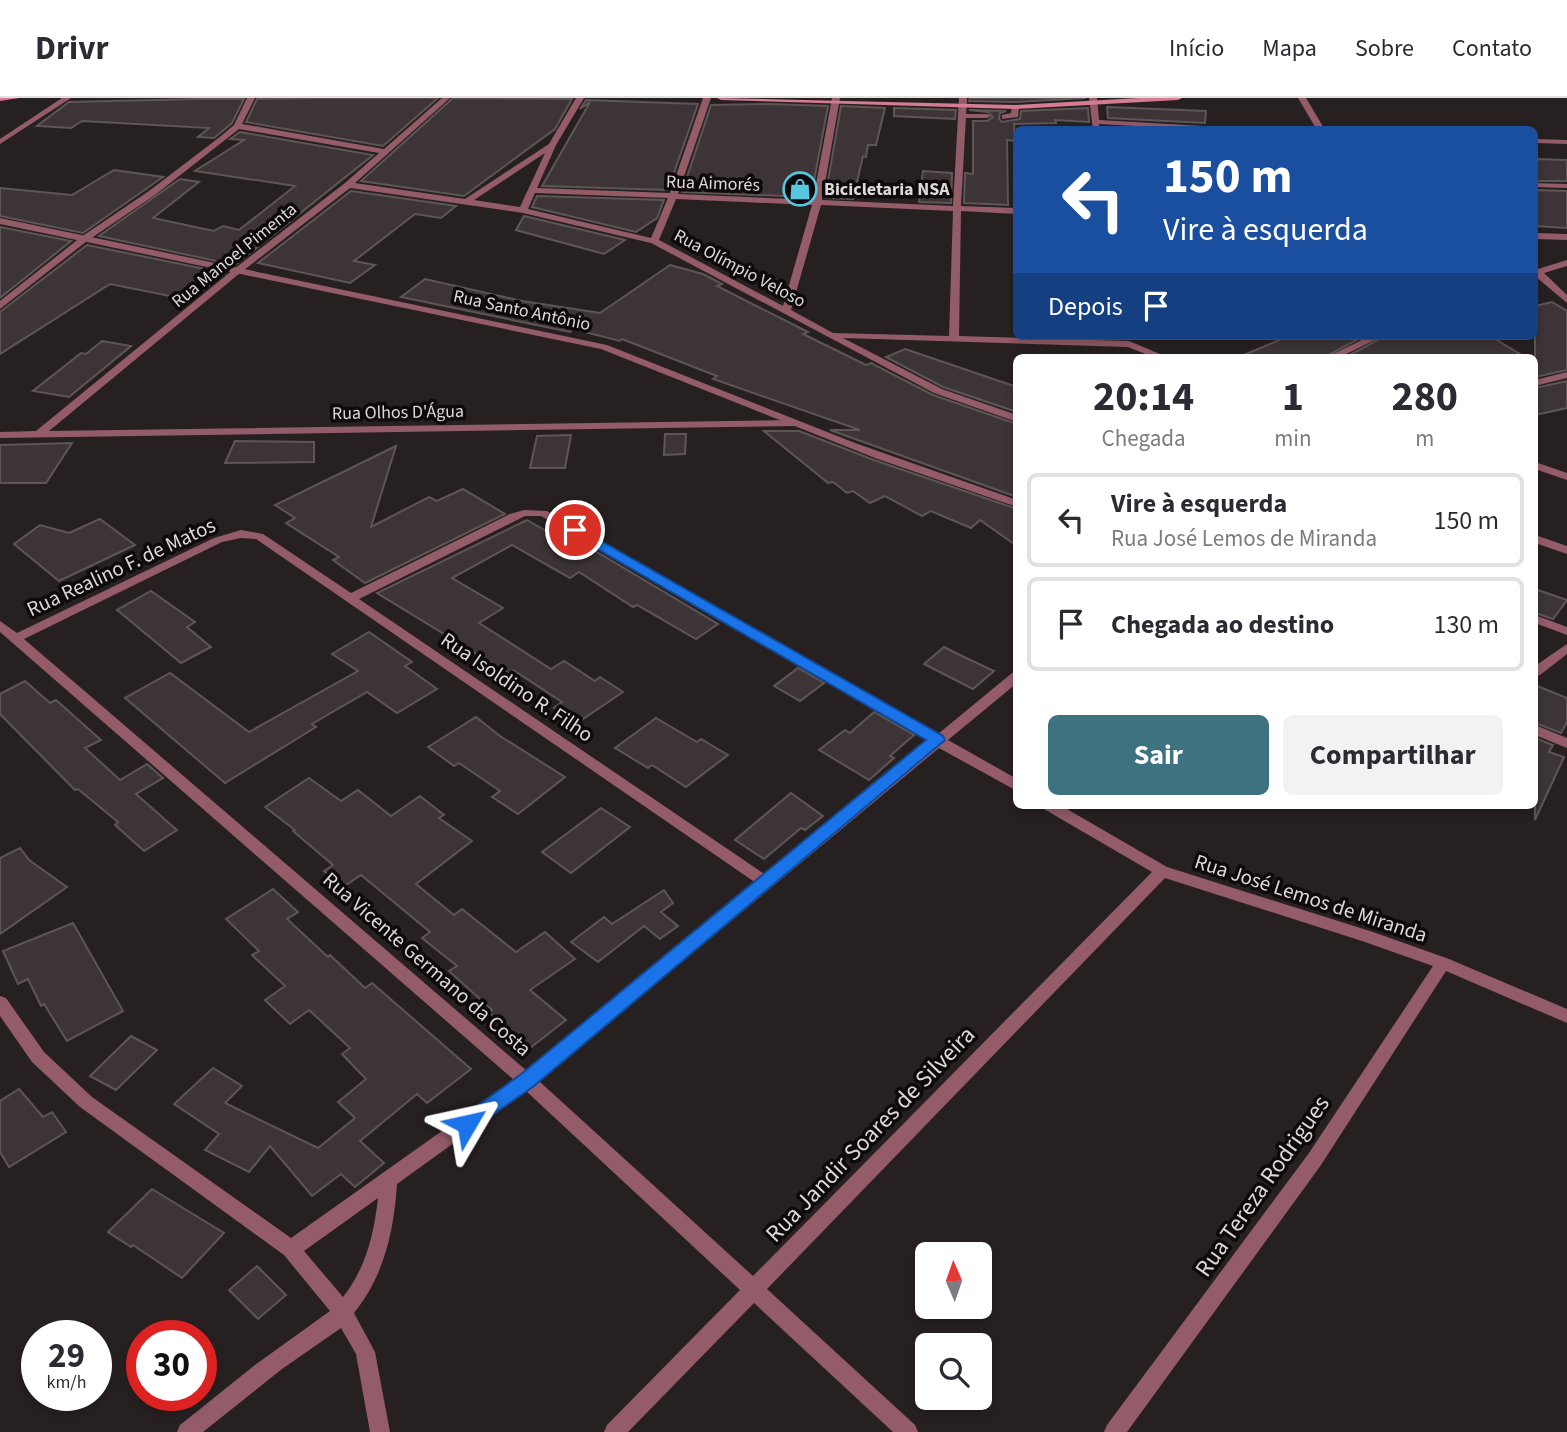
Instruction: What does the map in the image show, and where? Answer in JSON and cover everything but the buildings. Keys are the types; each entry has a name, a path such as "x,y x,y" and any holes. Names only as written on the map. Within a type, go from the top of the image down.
{"main road":[{"path":"0,99 15,98"},
{"path":"721,98 835,100 963,107 1015,107 1178,98"}],"street":[{"path":"0,142 67,98"},
{"path":"0,306 84,239 190,165 237,126 251,98"},
{"name":"Rua Manoel Pimenta","path":"39,434 237,271 348,185 446,98"},
{"path":"523,210 552,145 580,98"},
{"path":"654,241 673,197 707,98"},
{"path":"1302,98 1319,126"},
{"path":"786,311 817,203 835,100"},
{"path":"1093,101 1095,126"},
{"path":"954,338 963,107 987,116"},
{"path":"1005,117 1015,115 1015,107"},
{"path":"237,126 387,152"},
{"path":"1538,141 1567,142"},
{"path":"466,202 552,145"},
{"name":"Rua Olímpio Veloso","path":"348,185 523,210 654,241 938,391 1013,418"},
{"path":"1538,185 1567,186"},
{"name":"Rua Aimorés","path":"533,190 1013,211"},
{"name":"Rua Santo Antônio","path":"0,221 604,347 664,367 919,471 1013,503"},
{"path":"1538,236 1567,237"},
{"path":"1538,272 1567,263"},
{"path":"1538,275 1567,300"},
{"path":"831,335 1013,339"},
{"path":"1128,340 1156,354"},
{"path":"1339,354 1369,340"},
{"path":"1538,382 1567,375"},
{"name":"Rua Olhos D'Água","path":"0,435 796,423"},
{"path":"1538,467 1567,477"},
{"path":"351,598 514,516 535,512 550,516 1013,784"},
{"name":"Rua Isoldino R. Filho","path":"242,534 259,536 766,882"},
{"name":"Rua Realino F. de Matos","path":"17,638 218,540 242,534"},
{"path":"1538,540 1567,550"},
{"path":"1538,620 1567,631"},
{"name":"Rua Vicente Germano da Costa","path":"0,625 527,1081 908,1432"},
{"path":"1538,670 1567,648"},
{"path":"291,1249 527,1081 1013,679"},
{"path":"1538,731 1567,743"},
{"name":"Rua José Lemos de Miranda","path":"1056,809 1162,871 1443,963 1567,1016"},
{"name":"Rua Jandir Soares de Silveira","path":"614,1432 1162,871"},
{"name":"Rua Tereza Rodrigues","path":"1114,1432 1315,1159 1443,963"},
{"path":"0,1003 38,1057 86,1102 291,1249 343,1312 365,1352 380,1432"},
{"path":"187,1432 243,1386 343,1312 368,1274 380,1244 386,1220 387,1182"}],"place":[{"name":"Bicicletaria NSA","path":"800,189"}],"route":[{"path":"467,1124 527,1081 937,740 575,530"}]}
